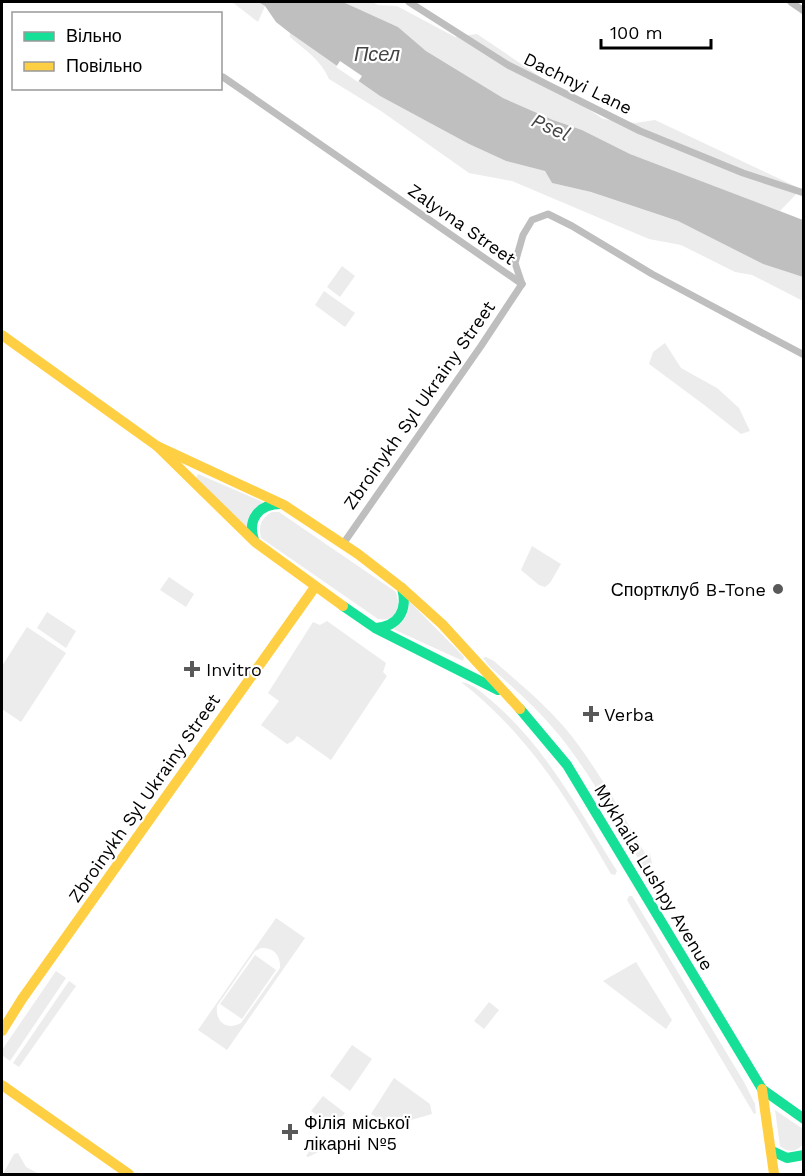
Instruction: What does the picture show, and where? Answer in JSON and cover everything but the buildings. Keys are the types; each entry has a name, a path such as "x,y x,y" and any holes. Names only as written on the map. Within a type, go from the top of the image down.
{"main road":[{"name":"Mykhaila Lushpy Avenue","path":"2,335 157,446 255,542 315,586 375,628 504,693"},
{"name":"Mykhaila Lushpy Avenue","path":"157,446 284,505 343,544 402,588 442,624 541,732 567,765 762,1089 774,1174"},
{"path":"255,542 251,527 256,513 269,504 284,505"},
{"name":"Zbroinykh Syl Ukrainy Street","path":"2,1031 35,980 315,586"},
{"path":"375,628 391,626 402,615 405,600 402,588"},
{"path":"2,1085 129,1174"},
{"name":"Mykhaila Lushpy Avenue","path":"762,1089 804,1119"},
{"path":"771,1151 788,1160 804,1155"}],"street":[{"name":"Dachnyi Lane","path":"409,2 508,65 640,131 743,173 804,193"},
{"path":"791,2 804,11"},
{"name":"Zalyvna Street","path":"223,77 522,284"},
{"name":"Zalyvna Street","path":"522,284 515,263 523,235 532,220 548,214 652,274 804,355"},
{"name":"Zbroinykh Syl Ukrainy Street","path":"343,544 522,284"}],"shaded area":[{"path":"232,2 258,2 265,6 258,22"},
{"path":"343,2 372,2 378,5 397,6 455,37 477,34 603,119 635,123 655,120 801,189 780,211 630,154 582,130 503,98 426,51 398,27"},
{"path":"290,33 380,96 469,144 506,161 545,171 552,183 591,192 678,221 763,264 803,277 803,301 752,275 735,272 681,245 649,239 512,181 469,173 381,111 329,79 317,61 290,37"},
{"path":"342,266 355,276 340,297 327,287"},
{"path":"324,291 355,313 345,327 315,305"},
{"path":"665,343 681,368 717,388 739,408 750,431 741,434 649,364 653,352"},
{"path":"198,474 263,502 251,512 246,529 196,478"},
{"path":"272,512 279,512 396,592 399,607 396,613 388,619 378,619 261,538 261,523"},
{"path":"532,546 561,564 550,583 545,587 539,585 521,570"},
{"path":"169,577 194,594 186,607 160,590"},
{"path":"409,601 464,657 463,661 393,629 406,618"},
{"path":"47,612 76,631 66,648 37,628"},
{"path":"327,621 386,663 383,672 387,676 331,760 297,736 287,744 261,725 279,701 268,693 313,622 320,625"},
{"path":"27,627 66,653 21,722 2,709 2,666"},
{"path":"483,658 494,661 540,701 576,742 645,853 650,854 651,866 644,868 593,783 559,735 535,708 490,667"},
{"path":"461,682 485,695 511,719 546,759 617,871 615,875 611,874 546,770 508,724"},
{"path":"629,896 632,896 744,1082 755,1104 756,1113 754,1114 627,900"},
{"path":"276,918 305,938 227,1050 198,1030","holes":["265,948 273,950 278,956 280,968 241,1023 231,1026 223,1024 218,1017 217,1006 255,951"]},
{"path":"255,955 276,970 242,1019 220,1004"},
{"path":"636,962 672,1020 666,1029 603,981"},
{"path":"56,971 66,978 10,1061 2,1055 2,1050"},
{"path":"69,981 76,986 19,1067 13,1063"},
{"path":"489,1002 499,1010 484,1029 474,1021"},
{"path":"352,1045 372,1059 350,1091 330,1076"},
{"path":"394,1078 430,1104 432,1114 390,1126 371,1114"},
{"path":"323,1096 345,1113 334,1127 311,1111"},
{"path":"775,1110 803,1129 803,1144 798,1149 789,1151 780,1146"},
{"path":"317,1141 327,1148 306,1156"},
{"path":"18,1153 26,1167 39,1174 3,1174 14,1154"}],"water":[{"name":"Псел","path":"258,2 343,2 398,27 426,51 503,98 582,130 630,154 803,220 803,277 763,264 678,221 591,192 552,183 545,171 506,161 469,144 380,96 290,33 276,22 265,6"}],"pier":[{"path":"340,61 362,76 358,82 336,67"}],"traffic: fast":[{"path":"254,540 252,526 257,514 267,507 281,504"},
{"path":"376,628 391,624 400,616 404,603 402,588"},
{"path":"343,606 375,628 498,690"},
{"path":"520,709 567,765 762,1089 804,1119"},
{"path":"772,1151 787,1158 804,1155"}],"traffic: slow":[{"path":"2,335 157,446 255,542 343,606"},
{"path":"157,446 284,505 358,554 402,588 442,624 520,709"},
{"path":"2,1031 22,999 315,587"},
{"path":"2,1085 129,1174"},
{"path":"762,1089 774,1174"}],"place":[{"name":"Спортклуб B-Tone","path":"778,589"},
{"name":"Invitro","path":"192,669"},
{"name":"Verba","path":"591,714"},
{"name":"Філія міської лікарні №5","path":"290,1132"}],"water label":[{"name":"Psel","path":"551,127"}]}
